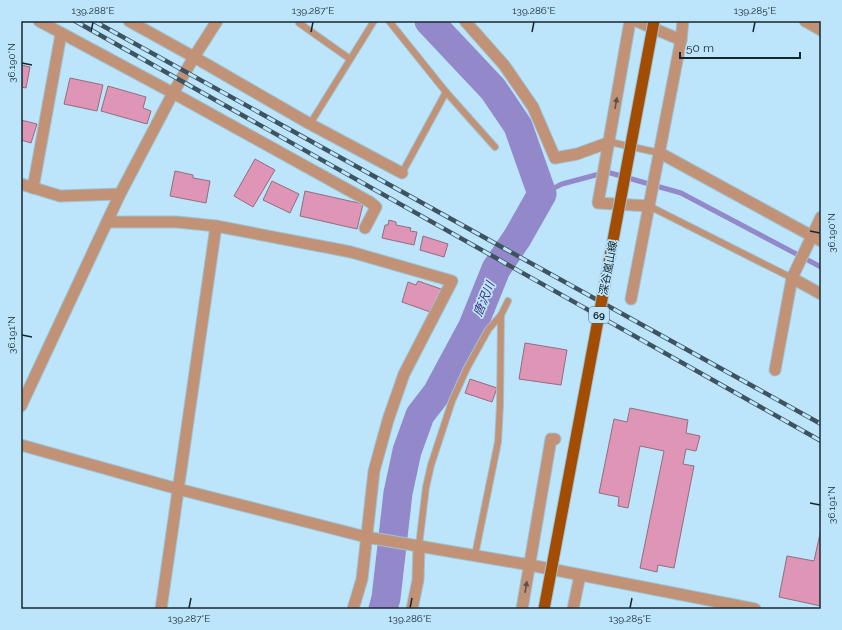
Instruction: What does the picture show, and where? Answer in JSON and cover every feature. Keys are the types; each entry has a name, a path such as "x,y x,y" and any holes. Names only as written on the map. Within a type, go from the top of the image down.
{"main road":[{"name":"深谷嵐山線","path":"544,609 654,21"}],"street":[{"path":"38,21 173,93 370,202 376,207 365,228"},
{"path":"129,21 310,124 402,173"},
{"path":"21,406 120,194 173,93 217,21"},
{"path":"465,21 504,65 533,107 555,158 577,154 610,142"},
{"path":"630,21 610,142 598,203 649,206"},
{"path":"636,21 681,40"},
{"path":"631,299 660,153 681,40 683,21"},
{"path":"805,21 821,30"},
{"path":"33,188 61,34"},
{"path":"660,153 817,239"},
{"path":"21,184 60,196 120,194"},
{"path":"775,370 793,276 817,239 821,217"},
{"path":"108,222 177,222 216,226 351,252 452,281 404,374 388,420 374,471 370,537 362,579 353,609"},
{"path":"161,609 216,226"},
{"path":"793,276 821,294"},
{"path":"522,609 551,439 555,439"},
{"path":"21,445 178,489 370,537 530,565 728,607 755,609"},
{"path":"412,609 418,580 416,544"},
{"path":"573,609 580,575"}],"lane":[{"path":"310,124 374,21"},
{"path":"389,21 446,92 495,147"},
{"path":"299,23 350,59"},
{"path":"402,173 446,92"},
{"path":"610,142 660,153"},
{"path":"649,206 793,276"},
{"path":"416,544 428,479 452,401 467,368 488,330 501,315 508,301"},
{"path":"476,555 498,442 501,315"}],"building":[{"path":"21,65 30,67 26,88 21,87"},
{"path":"70,78 103,85 97,111 64,104"},
{"path":"108,86 146,97 143,108 151,111 147,124 101,111"},
{"path":"21,120 37,124 31,143 21,140"},
{"path":"255,159 275,170 253,207 234,196"},
{"path":"175,171 193,175 193,178 210,181 206,203 170,196"},
{"path":"272,181 299,194 290,213 263,200"},
{"path":"305,191 363,204 357,229 300,216"},
{"path":"389,220 396,222 396,225 411,228 410,231 417,232 414,245 382,238 385,225 388,225"},
{"path":"423,236 448,244 444,257 420,250"},
{"path":"418,281 441,289 433,313 402,302 408,282 416,285"},
{"path":"525,343 567,350 561,385 519,379"},
{"path":"470,379 497,388 492,402 465,393"},
{"path":"630,408 688,420 686,433 700,436 696,451 686,449 683,464 694,466 674,568 658,565 657,572 640,568 664,451 640,446 628,508 618,506 619,497 599,493 614,419 627,422"},
{"path":"821,529 821,606 779,597 787,556 814,561"}],"waterway":[{"name":"唐沢川","path":"383,609 386,598 398,493 407,451 420,415 437,393 473,326 496,269 517,238 542,194 518,126 493,89 429,21"},
{"path":"542,194 562,184 607,172 681,193 821,267"}],"railway":[{"path":"75,21 821,441"},
{"path":"94,21 821,424"}]}
